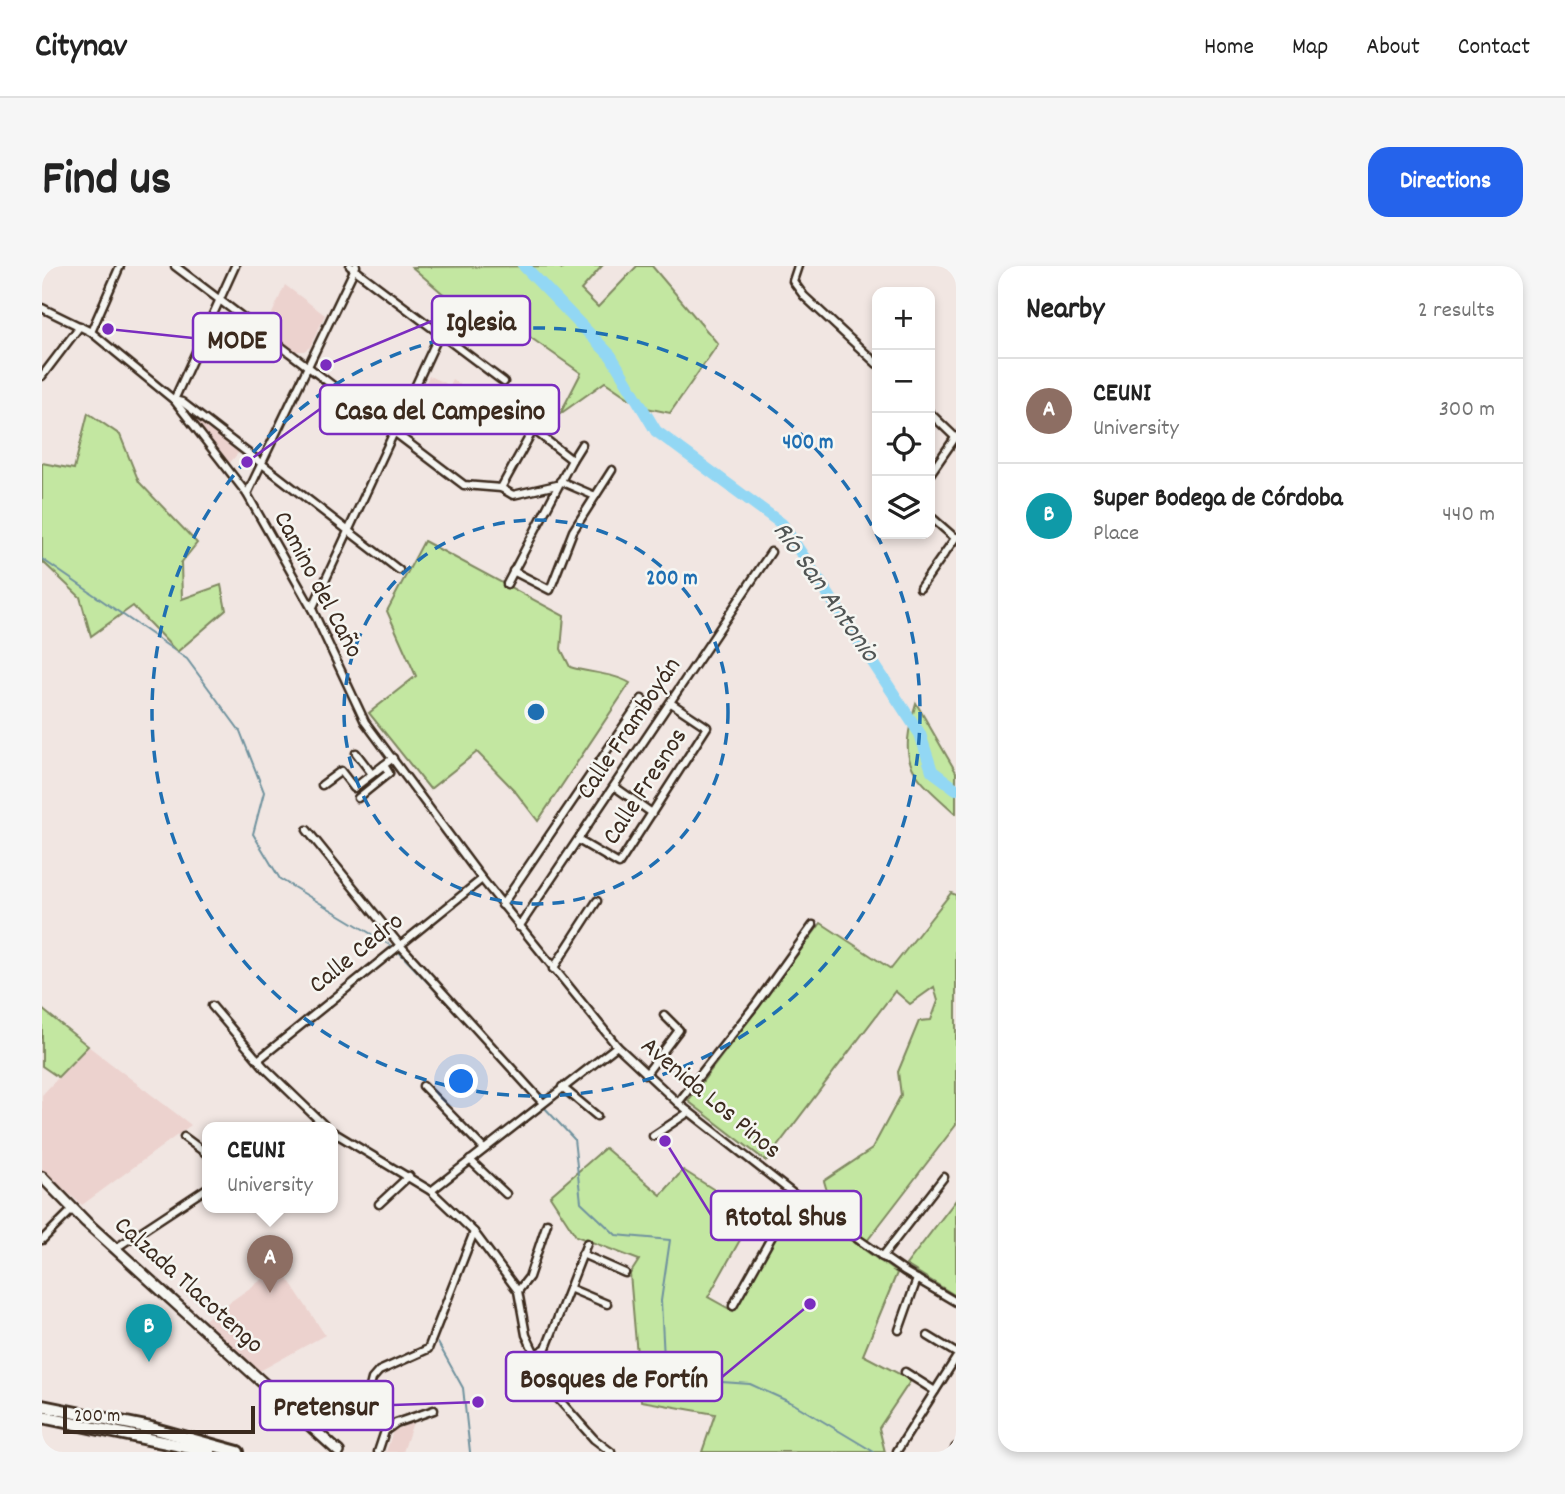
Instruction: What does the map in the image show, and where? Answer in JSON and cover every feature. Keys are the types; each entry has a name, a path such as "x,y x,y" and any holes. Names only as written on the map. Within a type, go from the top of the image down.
{"main road":[{"path":"42,1406 99,1424"},
{"path":"42,1417 150,1433 238,1452"},
{"path":"150,1433 210,1452"}],"street":[{"path":"91,332 120,266"},
{"path":"176,266 464,485 501,488 513,495 558,483 595,496"},
{"path":"235,266 174,400 182,402 400,570"},
{"path":"799,266 793,281 804,296 872,359"},
{"path":"247,494 354,267 505,382"},
{"name":"Camino del Caño","path":"42,307 91,332 174,400 247,494 312,608 365,722 482,879"},
{"path":"42,374 80,326"},
{"path":"312,608 440,333"},
{"path":"935,418 956,438 935,467"},
{"path":"521,420 572,460"},
{"path":"501,488 533,429"},
{"path":"507,584 558,483 582,444"},
{"path":"513,571 550,590 568,541 612,470"},
{"path":"920,588 956,537 935,520"},
{"name":"Calle Framboyán","path":"519,927 771,551"},
{"path":"502,905 642,699"},
{"name":"Calle Fresnos","path":"578,839 619,864 707,727 671,703"},
{"path":"356,753 372,774"},
{"path":"322,785 341,771 354,788 393,758"},
{"path":"358,798 389,773 384,765"},
{"path":"615,787 652,813"},
{"path":"307,830 399,944 543,1103"},
{"name":"Avenida Los Pinos","path":"482,879 617,1046 678,1103 795,1195 883,1257 956,1302"},
{"name":"Calle Cedro","path":"258,1060 482,879"},
{"path":"553,969 597,901"},
{"path":"678,1103 756,1004 813,925"},
{"path":"212,1006 258,1060 321,1122"},
{"path":"646,1074 679,1030 664,1015"},
{"path":"431,1191 617,1046"},
{"path":"423,1086 484,1149"},
{"path":"562,1087 597,1116"},
{"path":"653,1136 689,1112"},
{"path":"338,1135 409,1175 431,1191 474,1232 518,1291 533,1356 554,1394 594,1439 611,1452"},
{"path":"184,1137 202,1150"},
{"path":"470,1160 506,1194"},
{"path":"379,1204 409,1175"},
{"name":"Calzada Tlacotengo","path":"42,1177 72,1209 339,1452"},
{"path":"883,1257 944,1177"},
{"path":"116,1248 202,1191"},
{"path":"733,1306 795,1195"},
{"path":"42,1240 72,1209"},
{"path":"518,1291 529,1277 547,1223"},
{"path":"378,1452 384,1431 370,1388 372,1379 379,1371 428,1349 474,1232"},
{"path":"533,1356 546,1348 587,1243"},
{"path":"582,1254 625,1273"},
{"path":"899,1329 917,1279"},
{"path":"569,1288 607,1304"},
{"path":"897,1451 956,1355 928,1336"},
{"path":"905,1371 935,1391"},
{"path":"384,1431 396,1423 434,1410"},
{"path":"953,1452 956,1447"}],"shaded area":[{"path":"285,285 325,315 310,347 304,351 296,351 265,329"},
{"path":"429,376 449,385 452,379 475,396 464,418 423,388"},
{"path":"187,411 241,450 227,466 185,413"},
{"path":"88,1046 191,1125 82,1205 42,1170 42,1095"},
{"path":"280,1267 325,1335 258,1372 204,1320"},
{"path":"413,1422 403,1452 386,1452 393,1431"}],"green space":[{"path":"558,266 562,269 565,266 602,266 581,290 598,307 637,266 652,266 718,344 670,413 642,407 605,382 560,414 581,373 497,314 470,317 412,267"},
{"path":"88,413 120,435 139,482 197,543 181,563 182,599 221,585 226,610 177,652 133,606 91,636 80,597 42,561 42,463 74,469"},
{"path":"424,541 564,616 561,649 570,667 616,677 630,683 538,821 514,790 477,752 430,789 369,713 416,676 387,611"},
{"path":"916,703 956,772 956,814 928,788 912,767 908,755 908,741"},
{"path":"951,893 956,895 956,1125 867,1241 826,1213 829,1198 824,1181 872,1149 901,1095 898,1072 919,1021 931,1020 938,1001 934,987 910,1004 895,991 766,1161 688,1101 821,923 891,969"},
{"path":"42,1009 88,1046 58,1077 42,1066"},
{"path":"605,1148 661,1195 683,1170 754,1215 708,1297 733,1311 794,1200 897,1273 863,1355 911,1380 879,1428 885,1452 702,1452 715,1414 641,1401 630,1274 639,1260 576,1236 550,1196"},
{"path":"956,1200 956,1296 906,1265"}],"waterway":[{"name":"Río San Antonio","path":"524,266 611,356 656,431 782,524 920,734 932,771 956,789"},
{"path":"42,559 187,659 240,731 264,792 253,834 280,879 393,947"},
{"path":"397,950 492,1051"},
{"path":"543,1106 574,1139 581,1202 616,1235 670,1240 661,1301 665,1378 750,1384 794,1404 874,1452"},
{"path":"438,1343 463,1388 470,1452"}],"place":[{"name":"MODE","path":"108,329"},
{"name":"Iglesia","path":"326,365"},
{"name":"Casa del Campesino","path":"247,462"},
{"name":"Rtotal Shus","path":"665,1141"},
{"name":"CEUNI","path":"270,1293"},
{"name":"Bosques de Fortín","path":"810,1304"},
{"name":"Super Bodega de Córdoba","path":"149,1362"},
{"name":"Pretensur","path":"478,1402"}]}
